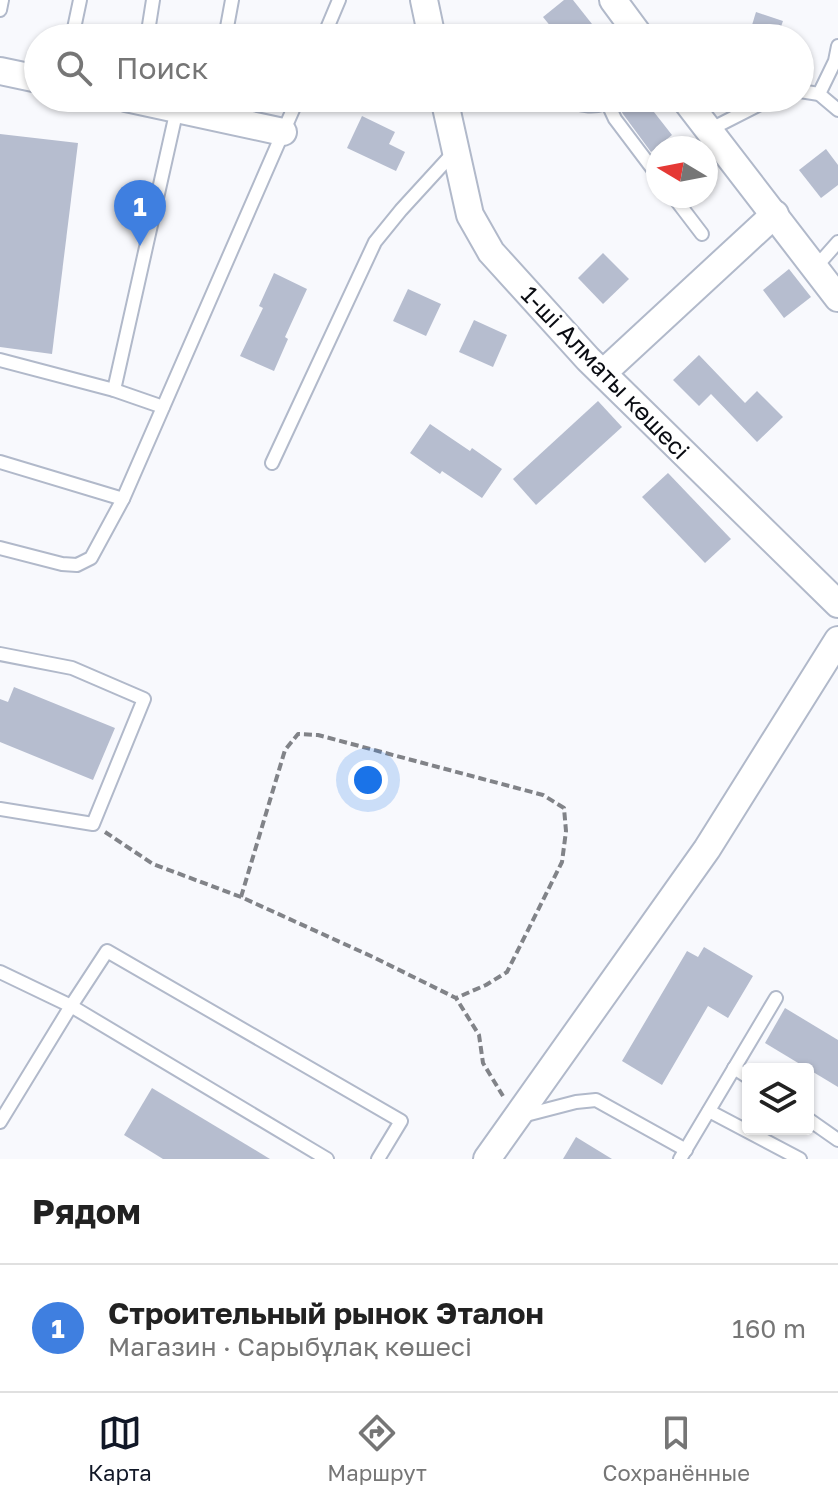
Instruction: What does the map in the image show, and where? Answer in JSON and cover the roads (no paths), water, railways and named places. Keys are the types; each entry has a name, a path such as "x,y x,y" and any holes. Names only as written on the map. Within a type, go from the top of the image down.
{"street":[{"path":"424,0 429,24"},
{"path":"613,0 631,24"},
{"path":"0,71 24,76"},
{"path":"212,112 283,132"},
{"name":"1-ші Алматы көшесі","path":"447,112 470,215 491,252 603,373 838,604"},
{"path":"695,112 838,298"},
{"path":"603,373 775,214"},
{"path":"487,1159 707,849 838,640"}],"lane":[{"path":"0,10 2,0"},
{"path":"75,24 80,0"},
{"path":"149,24 153,0"},
{"path":"228,24 232,0"},
{"path":"329,24 339,0"},
{"path":"819,94 835,61 838,46"},
{"path":"814,93 838,110"},
{"path":"114,390 176,112"},
{"path":"0,548 62,564 77,565 91,558 123,499 292,112"},
{"path":"614,112 615,119 646,160"},
{"path":"709,130 744,112"},
{"path":"272,463 375,242 455,151"},
{"path":"682,208 702,234"},
{"path":"815,268 838,242"},
{"path":"0,360 114,390 163,407"},
{"path":"0,462 123,499"},
{"path":"0,654 72,668 144,699 93,824 0,809"},
{"path":"0,1122 107,951 401,1121 378,1159"},
{"path":"0,972 71,1006 327,1159"},
{"path":"519,1117 596,1100 683,1154 776,998"},
{"path":"734,1068 742,1073"},
{"path":"709,1111 800,1159"},
{"path":"814,1123 838,1140"}],"place":[{"name":"Строительный рынок Эталон","path":"140,246"}]}
